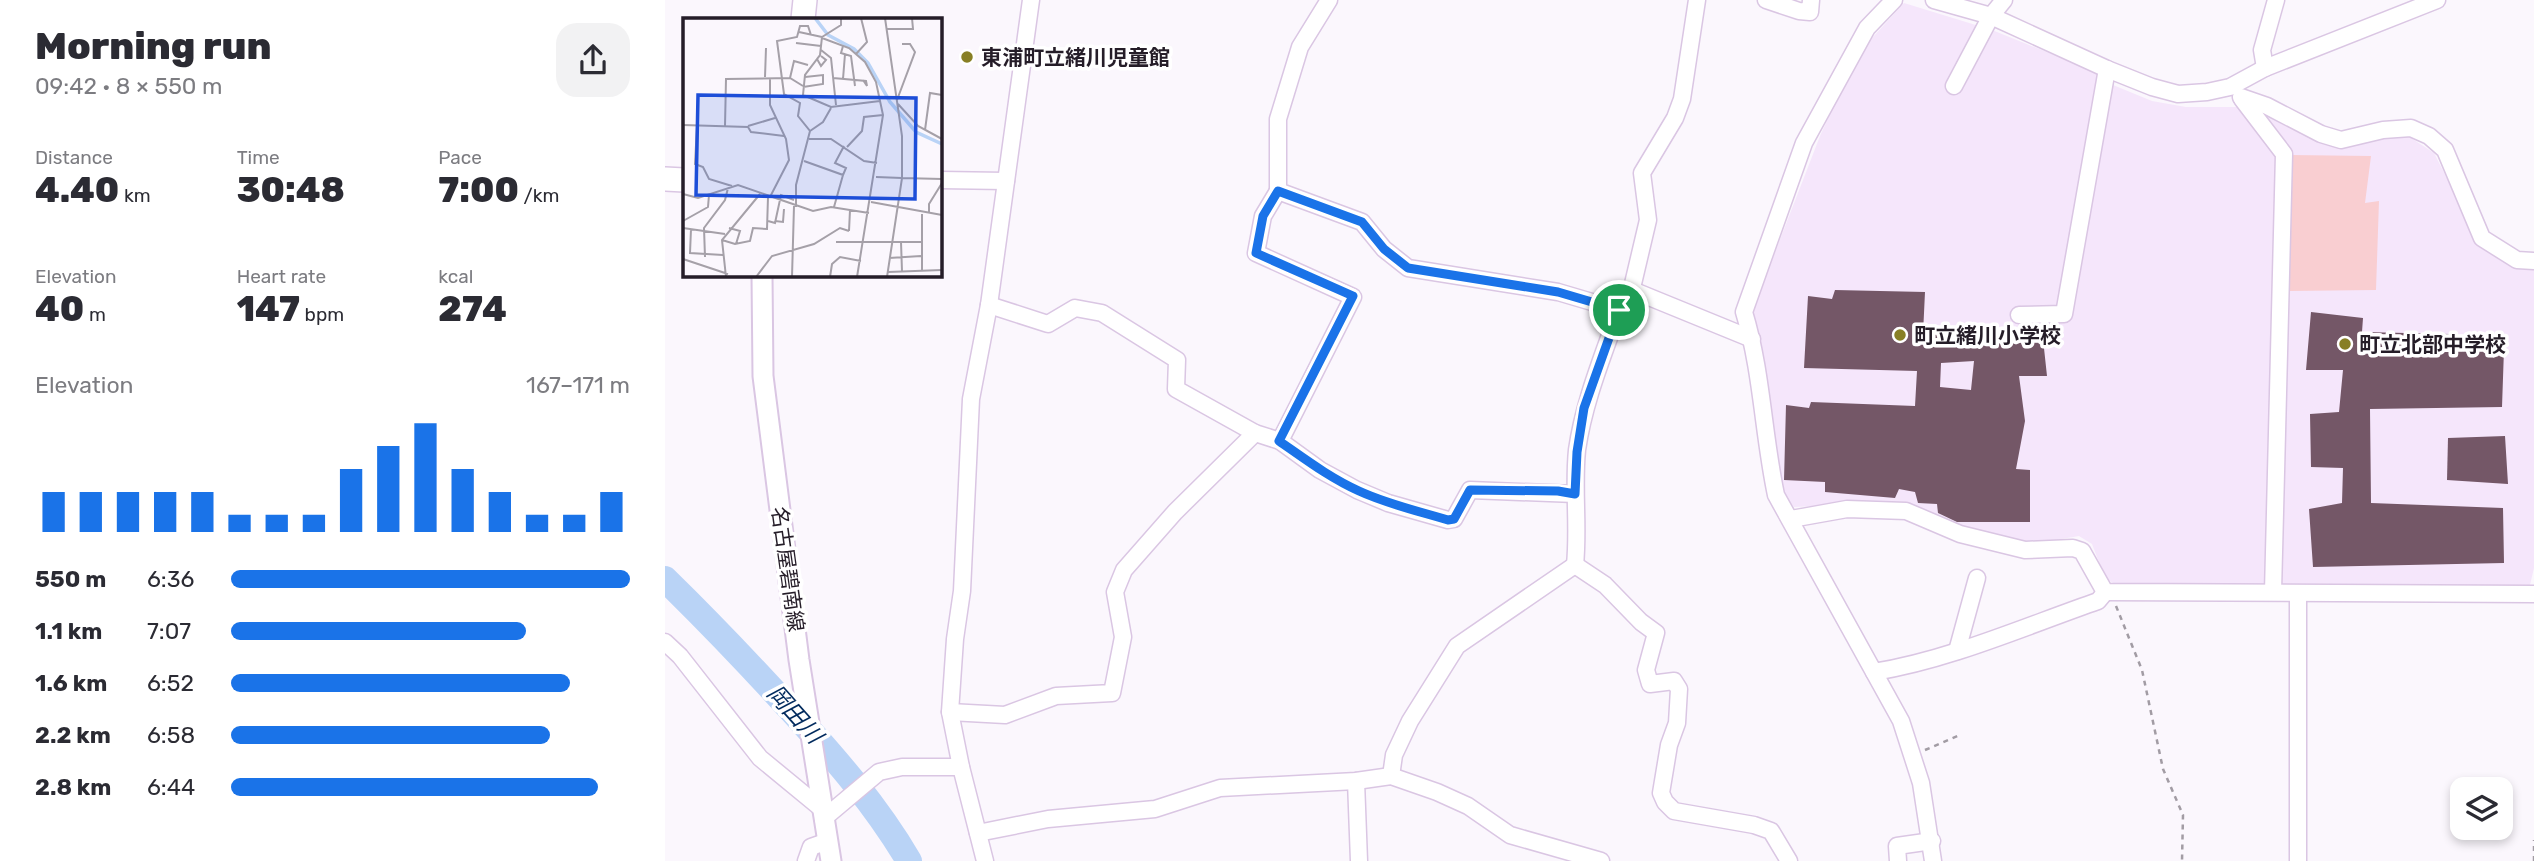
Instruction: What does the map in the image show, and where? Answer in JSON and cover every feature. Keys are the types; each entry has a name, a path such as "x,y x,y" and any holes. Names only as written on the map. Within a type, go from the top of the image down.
{"highway":[{"path":"803,18 806,0"},
{"path":"665,179 683,180"}],"main road":[{"name":"名古屋碧南線","path":"762,276 763,376 799,660 831,861"}],"street":[{"path":"985,861 950,712 955,639 962,591 971,399 989,305 1031,0"},
{"path":"1279,441 1353,296 1256,253 1263,216 1278,191 1278,119 1300,47 1329,0"},
{"path":"1278,191 1362,222 1384,249 1408,268 1558,292 1619,310 1629,305 1648,220 1642,173 1675,118 1682,99 1697,0"},
{"path":"1766,0 1810,12 1811,0"},
{"path":"1894,0 1867,28 1804,144 1744,312 1752,339 1768,459 1776,495 1901,721 1921,783 1933,861"},
{"path":"1934,0 1991,16 2107,69 2178,94 2230,87 2265,68 2432,1"},
{"path":"1954,86 1991,16 2004,0"},
{"path":"2265,68 2262,50 2276,0"},
{"path":"2019,315 2064,314 2107,69"},
{"path":"2230,87 2284,154 2273,592"},
{"path":"2242,99 2267,106 2321,134 2341,139 2383,130 2411,128 2429,136 2445,150 2482,238 2517,260 2534,261"},
{"path":"941,180 1006,181"},
{"path":"1632,290 1752,339"},
{"path":"989,305 1048,324 1075,307 1102,313 1177,360 1176,389 1255,433 1279,441 1320,470 1357,490 1388,503 1448,520 1454,519 1470,490 1558,491 1575,494"},
{"path":"1575,565 1578,532 1575,494 1577,452 1584,408 1619,310"},
{"path":"950,712 1005,715 1056,696 1112,693 1123,637 1115,592 1124,570 1175,512 1255,433"},
{"path":"1791,519 1847,509 1906,511 1960,534 2025,550 2073,548 2082,551 2105,592 2534,594"},
{"path":"1391,776 1394,755 1410,721 1457,646 1575,565"},
{"path":"1575,565 1605,585 1641,622 1656,633 1646,670 1650,684 1674,681 1679,689 1677,723 1669,745 1661,793 1665,802 1674,811 1754,825 1771,831 1789,861"},
{"path":"1957,651 1977,578"},
{"path":"2298,594 2298,861"},
{"path":"1874,671 1907,666 1957,651 2098,601 2103,595"},
{"path":"665,642 680,656 760,758 822,808 879,772 902,767 961,767"},
{"path":"978,833 1048,819 1155,809 1220,788 1356,781 1391,776 1468,806 1510,835 1601,861"},
{"path":"1356,781 1359,861"},
{"path":"806,861 811,847 828,841"},
{"path":"1898,861 1897,846 1931,841"}],"path":[{"path":"2103,595 2116,606 2142,670 2163,769 2183,814 2182,861"},
{"path":"1912,756 1960,735"},
{"path":"2534,840 2534,861"}],"shaded area":[{"path":"1904,3 1992,30 2099,73 2104,94 2113,85 2152,101 2186,107 2249,107 2336,145 2408,136 2434,153 2480,243 2489,253 2515,267 2534,269 2534,568 2530,585 2295,586 2113,583 2105,578 2092,544 2079,536 2026,545 1961,529 1915,506 1883,503 1794,507 1784,497 1760,358 1759,334 1752,312 1820,136 1848,75 1873,37"},
{"path":"2290,155 2371,156 2365,203 2379,201 2376,290 2289,291"}],"building":[{"path":"1835,290 1925,292 1923,334 2043,339 2047,376 2019,376 2025,421 2016,469 2030,470 2030,522 1957,522 1938,513 1937,504 1918,503 1915,492 1899,489 1895,498 1825,492 1825,482 1784,480 1786,405 1809,408 1811,402 1915,406 1917,371 1804,368 1808,296 1832,299","holes":["1974,361 1971,390 1940,387 1941,363"]},
{"path":"2311,312 2363,318 2362,332 2450,334 2447,347 2504,349 2502,407 2370,409 2371,503 2503,508 2504,563 2313,567 2309,509 2342,503 2343,468 2311,467 2310,414 2339,412 2343,370 2306,370"},
{"path":"2505,436 2508,484 2447,480 2448,438"}],"waterway":[{"name":"岡田川","path":"665,579 745,660 823,746 869,801 909,861"}],"place":[{"name":"東浦町立緒川児童館","path":"967,57"},
{"name":"町立緒川小学校","path":"1900,335"},
{"name":"町立北部中学校","path":"2345,344"}],"route":[{"path":"1278,191 1362,222 1384,249 1408,268 1558,292 1619,310 1584,408 1577,452 1575,494 1558,491 1470,490 1454,519 1448,520 1388,503 1357,490 1320,470 1279,441 1353,296 1256,253 1263,216 1278,191"}]}
